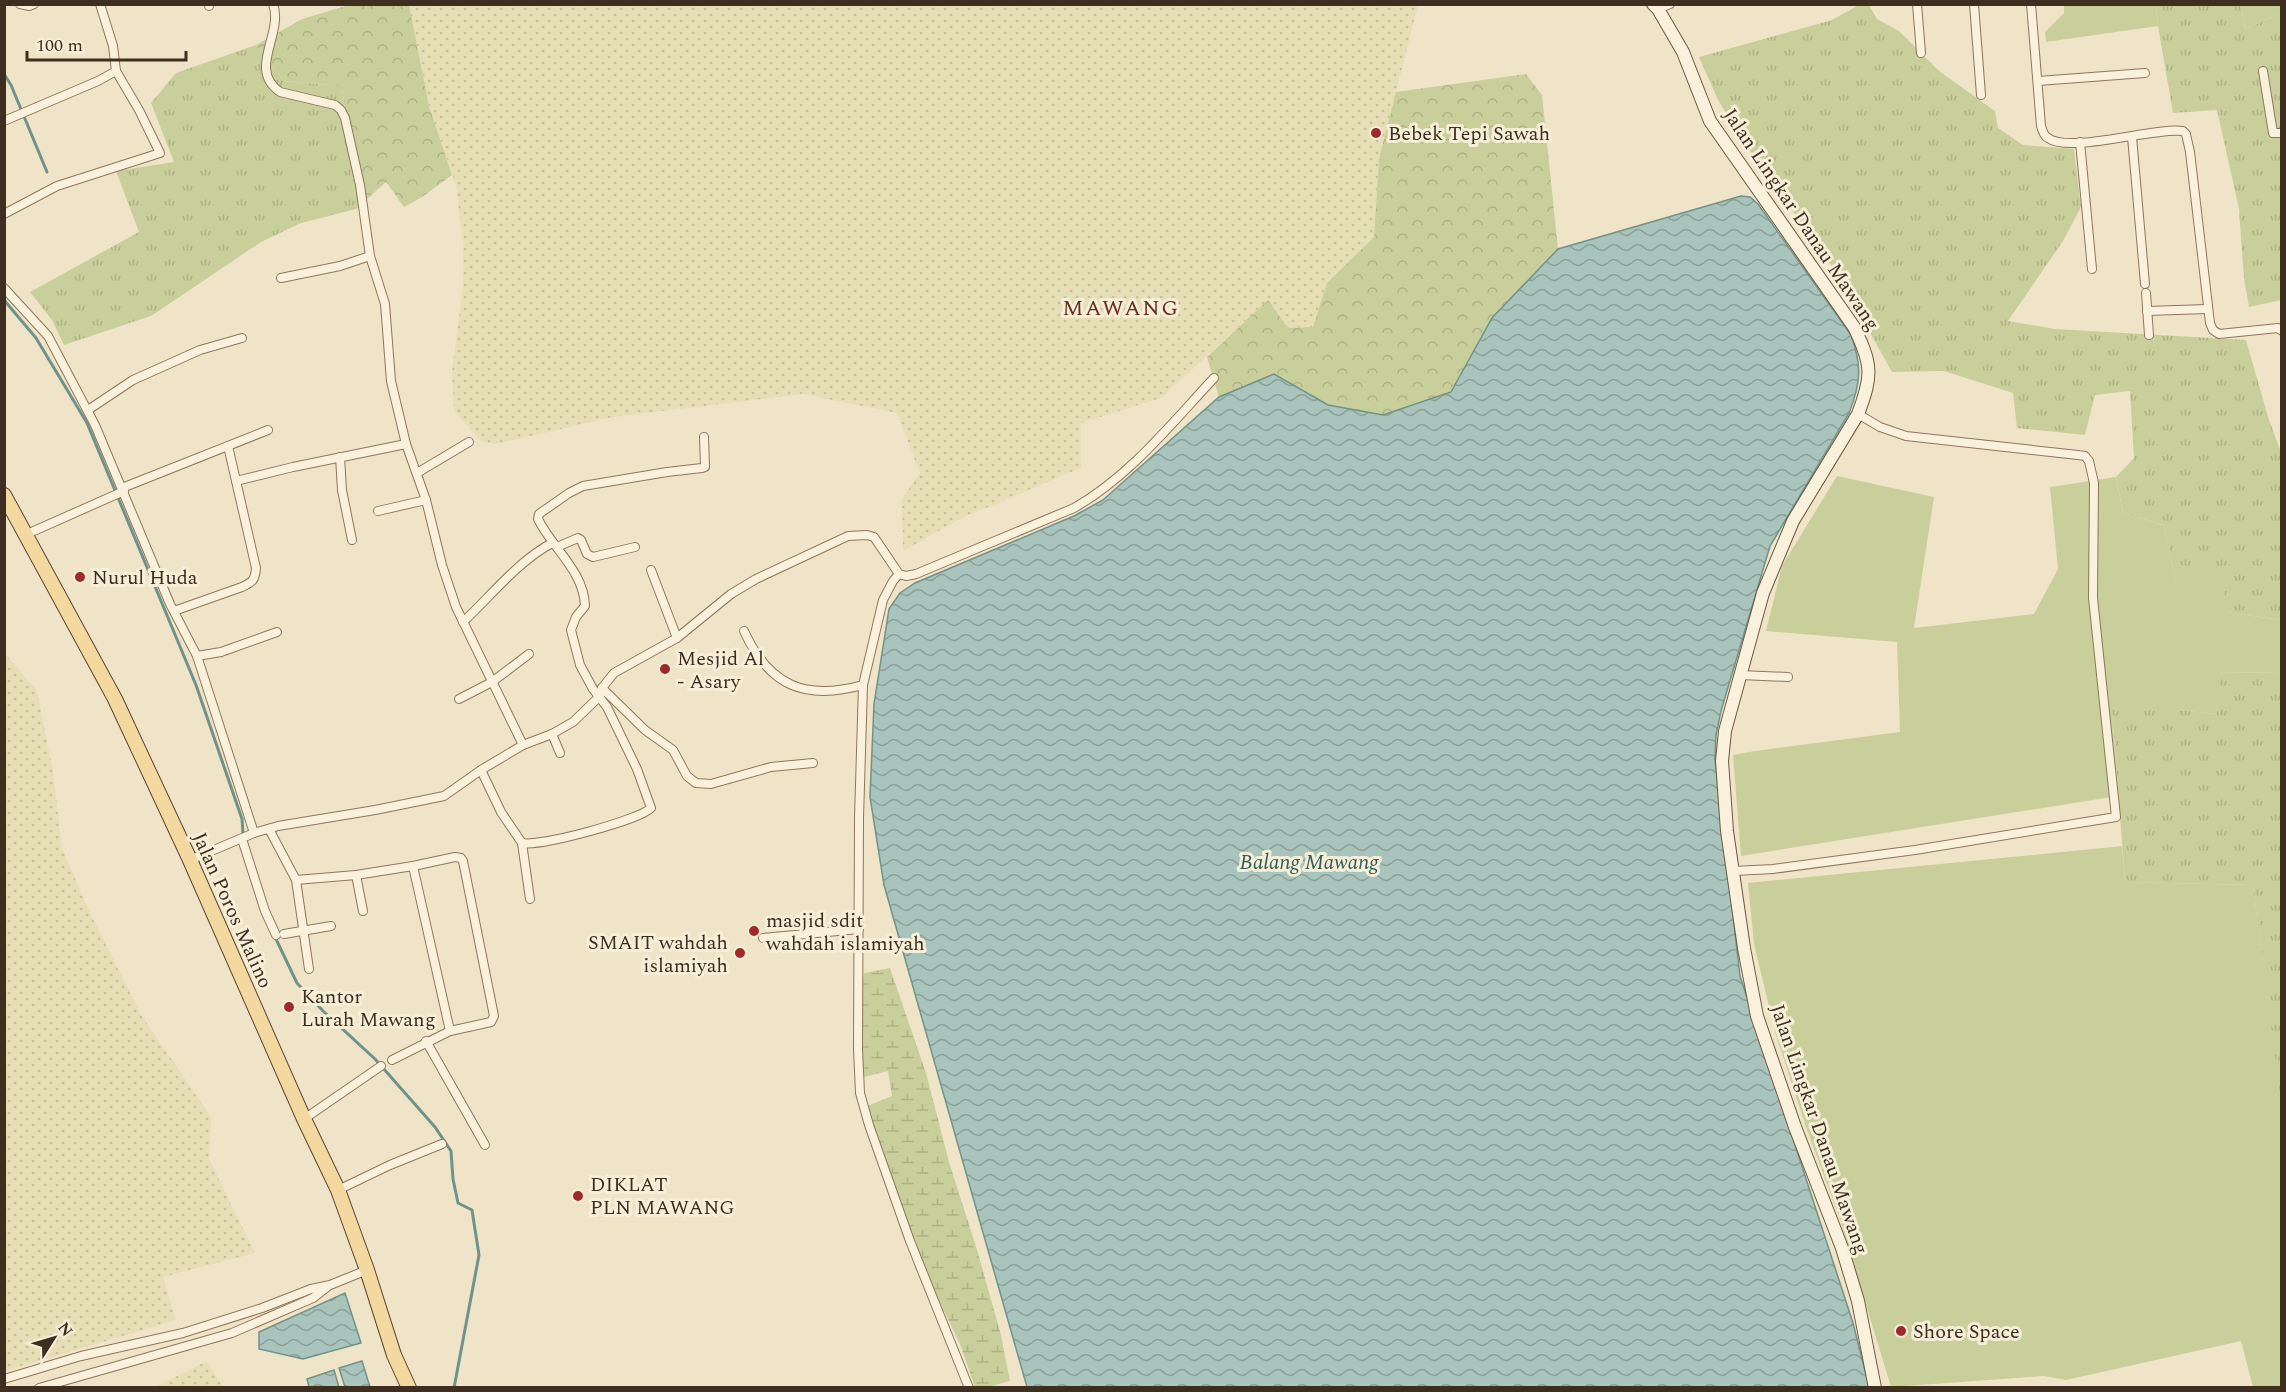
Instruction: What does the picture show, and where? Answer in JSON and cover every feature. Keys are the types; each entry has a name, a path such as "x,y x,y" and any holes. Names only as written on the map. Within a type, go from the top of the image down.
{"main road":[{"name":"Jalan Poros Malino","path":"4,495 115,699 190,860 303,1119 338,1190 394,1355 409,1388"}],"street":[{"path":"20,4 29,6 34,4"},
{"path":"4,214 57,186 160,153 148,126 116,71 113,46 100,4"},
{"path":"273,4 276,20 269,42 265,68 272,87 280,92 335,105 345,118 360,185 370,256 385,304 390,381 405,444 426,500 442,565 463,622 523,745"},
{"path":"1655,7 1670,4"},
{"path":"1917,4 1921,53"},
{"path":"1974,4 1981,95"},
{"path":"2031,4 2041,126 2044,135 2052,140 2080,142 2178,130 2186,134 2190,152 2207,309 2213,330 2219,334 2278,328 2282,332"},
{"name":"Jalan Lingkar Danau Mawang","path":"1655,7 1683,52 1710,121 1857,334 1869,361 1870,373 1858,414 1793,521 1763,592 1725,731 1722,760 1727,831 1744,948 1757,1016 1795,1127 1842,1248 1858,1300 1875,1388"},
{"path":"4,122 116,71"},
{"path":"2263,71 2273,133 2282,133"},
{"path":"2038,81 2145,73"},
{"path":"2132,137 2149,335"},
{"path":"2080,142 2092,269"},
{"path":"281,278 340,266 370,256"},
{"path":"4,288 48,336 88,410 174,611 197,656 265,911 280,935 331,926"},
{"path":"2147,311 2207,309"},
{"path":"88,410 133,380 200,350 242,338"},
{"path":"190,860 269,829 444,796 523,745 552,734 573,722 622,666 677,638 710,609 748,584 848,536 874,537 899,574 906,576 916,574 1074,508 1092,498 1130,468 1214,378"},
{"path":"1734,871 1773,869 1915,850 2116,817 2092,598 2094,483 2089,462 2085,456 2078,455 1906,436 1880,427 1858,414"},
{"path":"27,534 123,490 268,430"},
{"path":"704,437 705,467 595,483 569,493 539,514 538,519 572,568 585,600 585,606 576,617 571,630 580,665 593,689 601,692 645,730 673,750 687,776 696,783 711,784 771,767 813,763"},
{"path":"417,473 468,442"},
{"path":"236,481 405,444"},
{"path":"174,611 242,587 253,582 255,577 256,568 228,446"},
{"path":"340,457 342,490 352,540"},
{"path":"378,511 426,500"},
{"path":"463,622 519,567 540,550 578,538 587,554 593,557 635,547"},
{"path":"651,570 677,638"},
{"path":"899,574 883,600 863,684 858,1049 860,1093 910,1241 969,1388"},
{"path":"744,631 752,649 766,666 783,682 794,687 840,691 863,684"},
{"path":"197,656 221,652 277,632"},
{"path":"459,699 492,682 529,654"},
{"path":"1740,675 1788,677"},
{"path":"522,843 543,842 570,836 625,820 651,808 637,769 601,692"},
{"path":"552,734 560,753"},
{"path":"481,770 501,812 522,843 530,899"},
{"path":"269,829 296,880 309,969"},
{"path":"296,880 356,875 458,857 463,861 494,1017 486,1024 450,1031 426,1041 392,1060"},
{"path":"413,866 450,1031"},
{"path":"356,875 363,911"},
{"path":"763,938 859,929"},
{"path":"426,1041 485,1145"},
{"path":"303,1119 381,1066"},
{"path":"338,1190 442,1144"},
{"path":"4,1378 81,1356 183,1332 262,1308 367,1270"},
{"path":"39,1388 232,1334 313,1298 330,1285"}],"shaded area":[{"path":"409,5 1418,5 1379,159 1374,237 1327,283 1313,327 1288,328 1268,300 1161,398 1081,423 1081,468 962,518 903,551 902,499 920,473 897,413 803,394 613,417 496,444 481,442 454,410 452,371 463,286 463,244 456,185 429,106"},
{"path":"4,652 37,691 53,772 62,848 89,911 141,1015 211,1117 209,1159 255,1253 163,1277 176,1320 5,1371"},
{"path":"207,1361 223,1387 155,1387"}],"green space":[{"path":"349,5 409,5 429,106 452,175 404,207 386,182 356,209 342,86 284,81 256,45 302,19"},
{"path":"1859,5 1869,5 1877,19 1899,31 1939,71 1995,111 1998,128 2023,145 2074,149 2081,207 2063,241 2008,321 2055,329 2246,340 2269,420 2281,452 2281,620 2226,612 2176,583 2164,525 2123,513 2116,477 2134,458 2130,391 2095,395 2085,435 2017,428 2013,393 1944,371 1892,372 1834,269 1751,153 1718,100 1699,57 1832,20"},
{"path":"2064,5 2156,5 2158,26 2046,42 2045,32 2064,13"},
{"path":"2156,5 2241,5 2245,29 2281,13 2281,300 2249,307 2244,279 2239,209 2217,110 2173,113"},
{"path":"2241,5 2281,5 2281,13 2245,29"},
{"path":"256,45 284,81 342,86 356,209 301,223 261,242 151,316 64,345 52,320 30,292 139,232 116,171 174,162 151,103 176,73"},
{"path":"1526,74 1542,95 1558,249 1492,318 1452,392 1383,415 1328,405 1274,374 1219,397 1207,357 1268,300 1288,328 1313,327 1327,283 1374,237 1379,159 1396,92"},
{"path":"1837,476 1934,497 1914,628 2034,614 2058,569 2050,487 2116,477 2123,513 2164,525 2176,583 2222,567 2226,612 2281,620 2281,673 2220,672 2217,714 2177,710 2112,710 2118,796 1741,856 1733,755 1900,732 1897,642 1766,631 1782,566"},
{"path":"2219,672 2281,673 2281,1110 2253,885 2125,882 2112,710 2171,709 2217,714"},
{"path":"2122,846 2125,882 2253,885 2282,1110 2281,1387 2253,1387 2241,1341 2066,1380 2044,1376 1891,1387 1840,1219 1806,1127 1776,1035 1754,944 1748,883"},
{"path":"890,968 926,1073 949,1162 1001,1335 1010,1381 988,1387 975,1387 960,1344 928,1278 865,1107 892,1096 888,1071 864,1077 860,1021 864,973"}],"water":[{"name":"Balang Mawang","path":"1741,196 1750,197 1758,204 1851,335 1859,374 1849,413 1770,546 1721,711 1716,735 1715,759 1740,976 1853,1323 1869,1387 1027,1387 884,885 870,797 874,704 889,609 900,593 915,583 1074,516 1103,500 1219,397 1274,374 1328,405 1383,415 1451,392 1492,318 1558,249"},
{"path":"345,1293 361,1343 303,1359 259,1349 259,1332"},
{"path":"362,1361 370,1387 345,1387 339,1368"},
{"path":"334,1370 339,1387 309,1387 307,1379"}],"waterway":[{"path":"4,74 11,85 47,172"},
{"path":"4,300 36,338 87,423 196,685 242,819 243,834"},
{"path":"275,937 297,983 323,1011 375,1059 435,1127 451,1151 458,1203 472,1210 479,1255 454,1388"}],"place":[{"name":"Bebek Tepi Sawah","path":"1376,133"},
{"name":"Nurul Huda","path":"80,577"},
{"name":"Mesjid Al - Asary","path":"665,669"},
{"name":"masjid sdit wahdah islamiyah","path":"754,931"},
{"name":"SMAIT wahdah islamiyah","path":"740,953"},
{"name":"Kantor Lurah Mawang","path":"289,1007"},
{"name":"DIKLAT PLN MAWANG","path":"578,1196"},
{"name":"Shore Space","path":"1901,1331"}],"district":[{"name":"MAWANG","path":"1121,307"}]}
